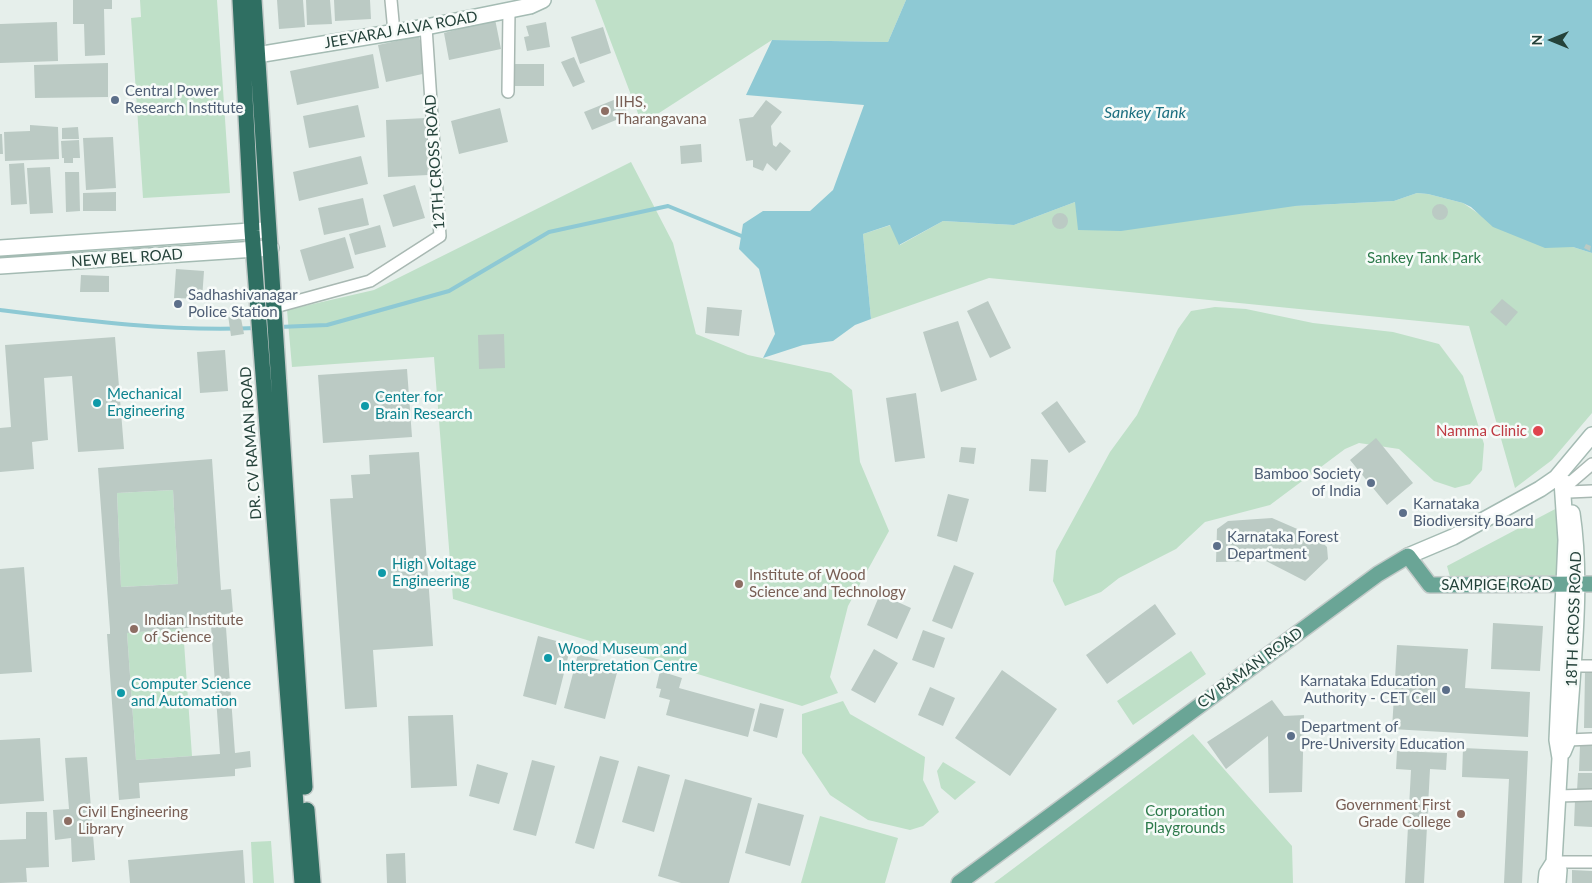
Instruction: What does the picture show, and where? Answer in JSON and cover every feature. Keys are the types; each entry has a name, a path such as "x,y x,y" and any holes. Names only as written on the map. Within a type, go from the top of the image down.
{"highway":[{"name":"DR. CV RAMAN ROAD","path":"240,0 252,231 302,883"},
{"path":"254,0 265,54 271,248 313,883"}],"main road":[{"name":"JEEVARAJ ALVA ROAD","path":"265,54 426,27 509,10 534,2"},
{"name":"NEW BEL ROAD","path":"0,248 270,229"},
{"name":"NEW BEL ROAD","path":"0,266 271,248"},
{"path":"1562,484 1592,435"},
{"path":"1562,484 1592,447"},
{"name":"CV RAMAN ROAD","path":"959,883 1378,574 1410,560 1443,553 1562,484"},
{"name":"18TH CROSS ROAD","path":"1546,883 1547,873 1554,862 1560,758 1558,740 1570,585 1577,540 1562,484"},
{"name":"CV RAMAN ROAD","path":"974,883 1410,560"},
{"name":"SAMPIGE ROAD","path":"1410,560 1430,586 1592,584"},
{"name":"18TH CROSS ROAD","path":"1560,758 1568,740 1572,666 1570,585"},
{"name":"18TH CROSS ROAD","path":"1554,862 1559,870 1558,883"}],"street":[{"path":"391,0 394,32"},
{"path":"508,92 509,10"},
{"name":"12TH CROSS ROAD","path":"276,320 370,280 440,236 426,27"},
{"path":"1562,484 1571,482 1592,464"},
{"path":"1562,484 1592,491"},
{"path":"1572,666 1592,666"},
{"path":"1568,740 1592,739"},
{"path":"1558,796 1592,795"},
{"path":"1554,862 1592,862"}],"green space":[{"path":"140,0 217,0 230,193 143,198 131,18 141,17"},
{"path":"595,0 906,0 888,42 772,40 642,124"},
{"path":"631,162 673,243 696,334 748,355 831,373 852,390 860,462 889,531 848,606 830,677 838,693 802,706 453,599 434,357 292,367 287,310 374,290"},
{"name":"Sankey Tank Park","path":"1417,193 1463,203 1482,216 1560,246 1573,247 1592,253 1592,413 1552,460 1515,488 1469,326 989,278 871,319 863,234 891,225 900,245 943,221 1014,225 1075,202 1295,206 1394,201"},
{"path":"1215,307 1246,309 1313,323 1393,332 1439,344 1463,376 1484,444 1482,470 1470,484 1455,488 1434,481 1399,449 1359,443 1345,449 1270,505 1205,522 1176,549 1119,578 1101,592 1065,606 1053,581 1056,551 1110,452 1137,415 1178,329 1191,311"},
{"path":"173,490 178,584 121,587 117,493"},
{"path":"1559,507 1559,577 1450,577 1447,566"},
{"path":"183,628 192,756 136,760 127,633"},
{"path":"1191,651 1206,674 1133,725 1117,701"},
{"path":"843,701 850,714 925,757 923,780 939,812 923,826 910,830 868,820 830,795 802,753 802,714"},
{"name":"Corporation Playgrounds","path":"1193,734 1292,846 1293,883 994,883"},
{"path":"943,762 976,782 955,800 941,788 937,771"},
{"path":"820,816 898,838 885,883 801,883"},
{"path":"271,841 274,883 253,883 251,842"}],"water":[{"name":"Sankey Tank","path":"906,0 1592,0 1592,253 1573,247 1545,248 1493,227 1471,207 1463,203 1417,193 1394,201 1295,206 1121,231 1078,230 1075,202 1014,225 943,221 899,245 890,225 863,234 871,319 855,325 833,341 803,345 763,358 775,334 759,269 739,249 743,224 763,211 810,211 833,190 864,105 746,95 772,40 888,42"}],"building":[{"name":"Central Power Research Institute","path":"73,0 112,0 112,9 104,9 105,55 85,56 84,24 73,24"},
{"path":"277,0 303,0 305,27 279,29"},
{"path":"306,0 330,0 332,24 307,25"},
{"path":"334,0 370,0 371,19 335,21"},
{"path":"495,19 501,49 449,60 444,33"},
{"path":"57,22 58,61 0,63 0,24"},
{"path":"546,22 550,47 527,51 524,37 529,36 526,26"},
{"path":"603,27 611,53 580,64 571,37"},
{"path":"419,36 427,73 386,82 378,45"},
{"path":"373,54 379,88 297,105 290,71"},
{"path":"574,57 585,82 573,87 561,62"},
{"path":"108,63 108,97 35,98 34,65"},
{"path":"514,64 544,64 544,86 514,86"},
{"path":"621,97 628,115 592,130 584,112"},
{"path":"766,100 782,112 771,126 773,145 776,147 780,142 791,151 776,171 767,163 763,171 753,167 753,160 746,161 739,119 753,117"},
{"path":"358,105 365,137 309,148 303,116"},
{"path":"500,108 508,142 459,154 451,121"},
{"path":"426,118 428,175 388,177 386,120"},
{"path":"30,125 58,127 59,159 5,161 4,132 30,131"},
{"path":"78,127 79,139 62,139 62,128"},
{"path":"0,134 2,134 3,154 0,154"},
{"path":"113,137 116,188 86,190 83,138"},
{"path":"79,140 80,158 73,158 73,163 64,163 61,141"},
{"path":"701,144 702,162 681,164 680,146"},
{"path":"361,156 368,184 299,201 293,172"},
{"path":"24,163 27,204 11,205 9,164"},
{"path":"50,167 53,213 30,214 27,168"},
{"path":"65,172 79,172 80,211 66,212"},
{"path":"415,185 425,218 393,227 383,195"},
{"path":"116,192 116,211 83,211 83,193"},
{"path":"363,198 369,225 324,235 318,208"},
{"path":"1440,204 1446,206 1448,212 1446,218 1440,220 1434,218 1432,212 1434,206"},
{"path":"1060,213 1068,221 1060,229 1052,221"},
{"path":"380,225 386,247 355,255 349,234"},
{"path":"345,237 354,268 309,281 300,250"},
{"path":"1586,244 1591,246 1590,251 1584,248"},
{"path":"176,269 204,271 202,299 174,298"},
{"path":"81,275 109,276 109,292 80,292"},
{"path":"1502,299 1518,312 1506,326 1490,312"},
{"path":"988,301 1011,348 990,358 967,311"},
{"path":"707,307 742,310 739,336 705,333"},
{"path":"240,313 244,334 231,336 228,315"},
{"path":"958,321 977,380 941,392 923,332"},
{"path":"504,334 505,368 479,369 478,335"},
{"name":"Mechanical Engineering","path":"115,337 124,449 78,452 72,376 44,378 48,440 32,442 34,469 0,472 0,428 11,427 5,345"},
{"path":"225,350 228,391 200,393 197,352"},
{"name":"Center for Brain Research","path":"407,369 412,437 323,443 318,375"},
{"path":"916,393 925,458 895,462 886,398"},
{"path":"1057,401 1086,442 1069,453 1041,413"},
{"path":"1376,438 1413,483 1387,505 1350,460"},
{"path":"961,447 976,448 974,464 959,462"},
{"name":"High Voltage Engineering","path":"419,452 433,646 373,650 377,707 345,709 330,499 353,498 351,475 370,474 369,455"},
{"path":"212,459 221,590 231,589 233,613 225,614 235,753 250,751 251,767 235,769 235,776 139,783 140,798 119,800 107,634 110,634 110,629 98,468","holes":["173,490 178,584 121,587 117,493","211,626 220,754 136,760 127,633"]},
{"path":"1031,459 1048,460 1046,492 1029,491"},
{"path":"948,494 969,499 957,542 937,536"},
{"path":"1272,518 1318,538 1327,547 1328,559 1305,581 1266,561 1216,562 1217,529 1228,521"},
{"path":"954,565 974,573 952,629 932,621"},
{"path":"24,567 32,672 0,674 0,569"},
{"path":"880,594 911,608 897,639 867,625"},
{"path":"1155,604 1176,634 1107,684 1086,655"},
{"path":"1493,623 1543,626 1540,671 1491,669"},
{"path":"923,630 945,638 934,668 912,660"},
{"path":"538,636 571,645 556,705 523,696"},
{"name":"Karnataka Education Authority - CET Cell","path":"1397,645 1468,649 1465,688 1530,692 1528,737 1392,729"},
{"path":"874,649 898,663 875,703 851,690"},
{"path":"578,654 619,665 605,719 564,708"},
{"path":"1002,670 1057,709 1010,776 955,738"},
{"path":"660,671 682,678 679,688 755,709 748,737 666,715 670,700 659,697 661,689 656,688"},
{"path":"1585,672 1592,672 1592,728 1584,728"},
{"path":"930,687 955,698 943,726 918,715"},
{"path":"1272,700 1284,716 1304,715 1302,792 1269,793 1268,736 1226,769 1207,742"},
{"path":"760,703 784,709 777,738 753,731"},
{"path":"453,715 457,786 411,788 408,716"},
{"path":"40,738 44,801 0,804 0,740"},
{"path":"1580,745 1592,746 1592,771 1579,771"},
{"path":"1463,748 1528,751 1522,883 1504,883 1509,779 1462,777"},
{"path":"1397,751 1447,753 1446,770 1430,769 1424,883 1405,883 1411,770 1396,769"},
{"path":"600,756 619,761 594,849 575,843"},
{"path":"87,757 95,860 72,862 71,838 55,840 53,810 69,809 65,758"},
{"path":"532,760 555,766 536,836 513,830"},
{"path":"477,764 508,773 499,804 469,796"},
{"path":"638,766 670,775 654,832 622,822"},
{"path":"1578,773 1592,773 1592,791 1577,791"},
{"path":"685,779 752,798 729,883 681,883 658,876"},
{"path":"1575,800 1592,800 1592,827 1574,826"},
{"path":"758,803 804,815 790,866 745,853"},
{"path":"26,812 47,812 49,867 26,868 27,882 0,883 0,840 26,839"},
{"path":"243,850 245,883 130,883 128,860"},
{"path":"405,853 406,883 387,883 386,854"},
{"path":"1572,870 1592,871 1592,883 1572,883"}],"waterway":[{"path":"279,327 327,325 449,291 549,232 668,206 744,237"},
{"path":"0,310 96,322 160,327 257,328"}],"place":[{"name":"Central Power Research Institute","path":"115,100"},
{"name":"IIHS, Tharangavana","path":"605,111"},
{"name":"Sadhashivanagar Police Station","path":"178,304"},
{"name":"Mechanical Engineering","path":"97,403"},
{"name":"Center for Brain Research","path":"365,406"},
{"name":"Namma Clinic","path":"1538,431"},
{"name":"Bamboo Society of India","path":"1371,483"},
{"name":"Karnataka Biodiversity Board","path":"1403,513"},
{"name":"Karnataka Forest Department","path":"1217,546"},
{"name":"High Voltage Engineering","path":"382,573"},
{"name":"Institute of Wood Science and Technology","path":"739,584"},
{"name":"Indian Institute of Science","path":"134,629"},
{"name":"Wood Museum and Interpretation Centre","path":"548,658"},
{"name":"Karnataka Education Authority - CET Cell","path":"1446,690"},
{"name":"Computer Science and Automation","path":"121,693"},
{"name":"Department of Pre-University Education","path":"1291,736"},
{"name":"Government First Grade College","path":"1461,814"},
{"name":"Civil Engineering Library","path":"68,821"}]}
